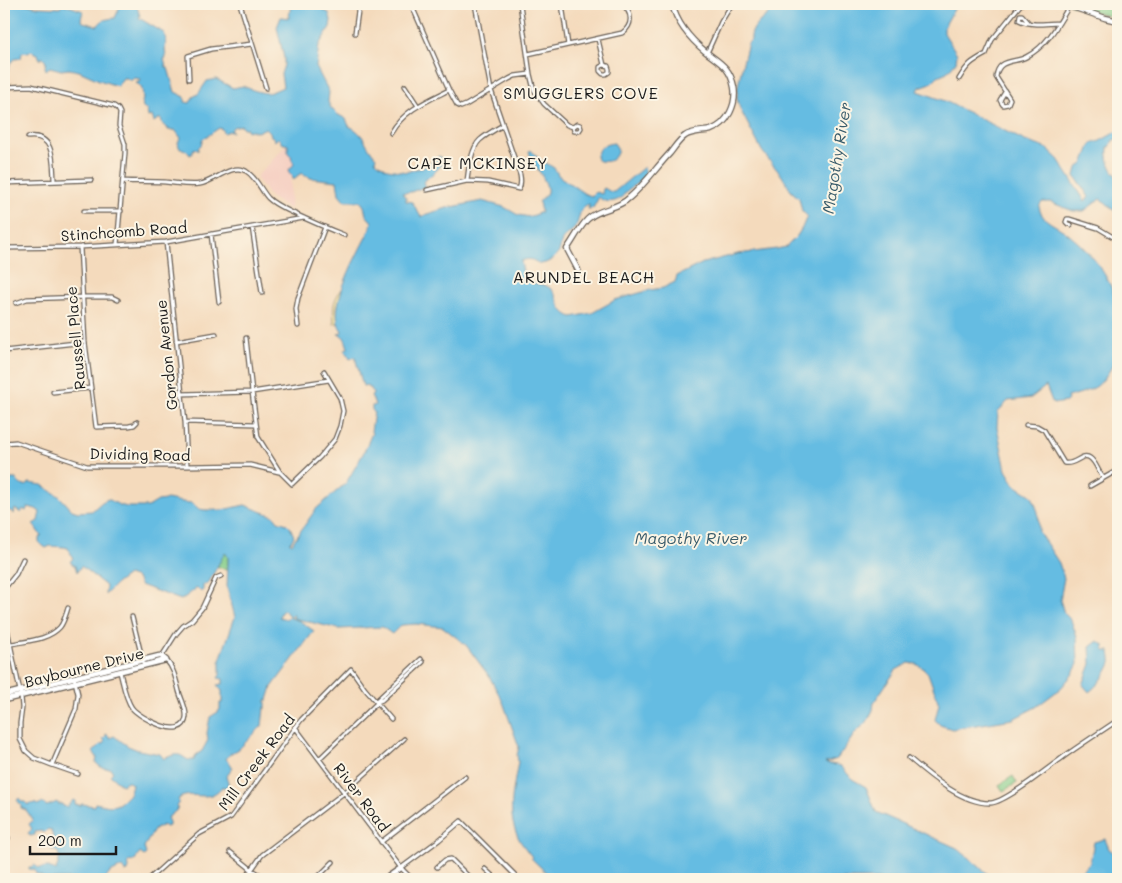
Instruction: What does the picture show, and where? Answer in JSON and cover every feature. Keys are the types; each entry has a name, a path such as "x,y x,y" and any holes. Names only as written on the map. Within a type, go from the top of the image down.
{"street":[{"path":"240,4 266,88"},
{"path":"355,33 359,4"},
{"path":"410,4 449,90 456,103 460,106 464,106 513,77 530,74"},
{"path":"427,190 468,180 488,182 519,189 521,182 492,90 475,4"},
{"path":"520,4 534,90 541,101 567,125 573,127"},
{"path":"562,4 568,45"},
{"path":"528,54 622,34 630,25 628,10 622,4"},
{"path":"578,270 567,249 588,218 624,203 647,181 682,138 689,134 717,127 730,113 735,90 733,81 721,63 707,53 683,30 672,4"},
{"path":"707,53 721,22 732,4"},
{"path":"959,79 968,64 986,54 996,35 1020,4"},
{"path":"1005,92 996,77 1001,66 1008,61 1022,59 1031,54 1049,38 1060,22 1066,5 1118,21"},
{"path":"1029,23 1060,22"},
{"path":"598,39 604,65"},
{"path":"189,79 188,56 211,49 252,44"},
{"path":"4,87 31,86 118,108 120,113 120,131 125,144 118,245"},
{"path":"405,86 418,106"},
{"path":"391,133 398,122 410,111 449,90"},
{"path":"468,180 468,170 477,143 504,125"},
{"path":"28,136 40,137 50,147 53,154 54,180"},
{"path":"123,181 200,184 213,180 232,170 242,170 252,176 268,198 279,206 344,235"},
{"path":"4,183 91,180"},
{"path":"84,211 120,211"},
{"name":"Stinchcomb Road","path":"4,248 80,247 166,242 304,218"},
{"path":"1071,224 1066,222 1067,220 1098,228 1118,240"},
{"path":"252,227 262,293"},
{"path":"298,326 296,309 298,298 325,227"},
{"path":"210,234 219,302"},
{"name":"Gordon Avenue","path":"166,242 185,422 187,466"},
{"name":"Raussell Place","path":"80,247 85,342 96,427 129,426 137,422"},
{"path":"16,303 27,299 82,297 112,297 118,300"},
{"path":"176,341 216,334"},
{"path":"246,338 258,437 280,472 292,484 320,457 335,439 340,426 343,411 340,399 324,371"},
{"path":"4,351 85,342"},
{"path":"181,394 252,392 328,380"},
{"path":"53,392 91,388"},
{"path":"185,422 256,424"},
{"path":"1026,425 1037,426 1044,430 1064,463 1072,463 1084,457 1089,458 1104,478"},
{"name":"Dividing Road","path":"4,443 16,442 87,466 250,465 280,472"},
{"path":"1090,486 1118,470"},
{"path":"4,589 16,574 23,559"},
{"name":"Baybourne Drive","path":"74,680 120,672 144,666 164,658 177,633 202,608 216,578 221,576"},
{"path":"11,644 48,636 63,622 68,608"},
{"path":"4,614 22,708 20,739 26,751 34,758 78,774"},
{"path":"132,618 144,666"},
{"name":"Baybourne Drive","path":"4,695 74,680 159,656 164,658"},
{"path":"120,672 132,708 140,715 169,728 179,728 185,722 186,714 172,668 164,658"},
{"path":"320,759 377,700 422,660"},
{"name":"Mill Creek Road","path":"149,879 199,834 231,817 295,727 351,669 377,702"},
{"path":"52,765 76,709 78,694 74,680"},
{"name":"Baybourne Drive","path":"4,700 20,693"},
{"path":"377,702 391,719"},
{"path":"909,758 922,770 956,794 992,803 999,801 1018,789 1118,720"},
{"name":"River Road","path":"295,727 400,868 412,879"},
{"path":"245,879 262,855 345,792 404,739"},
{"path":"381,842 465,777"},
{"path":"384,879 439,840 461,821 520,879"},
{"path":"230,852 251,870 267,879"},
{"path":"437,867 445,860 451,859 471,879"},
{"path":"316,879 333,862"},
{"path":"485,869 496,879"}],"shaded area":[{"path":"294,136 322,147 290,179 290,209 270,197 256,177"}],"green space":[{"path":"1068,4 1118,4 1115,18"},
{"path":"225,551 228,557 228,571 217,566"},
{"path":"1013,776 1017,783 1003,791 999,785"}],"sand":[{"path":"343,288 337,308 338,323 334,324 334,304"}],"water":[{"name":"Magothy River","path":"4,4 26,4 38,7 60,8 63,4 83,11 81,19 83,22 98,26 107,19 115,18 121,4 136,4 139,18 164,33 166,58 164,59 175,92 185,97 185,102 190,103 207,81 216,79 233,88 243,86 264,93 283,87 281,74 284,58 277,27 281,17 289,18 291,4 324,4 323,10 329,13 331,20 330,27 319,45 316,67 329,92 328,102 331,108 346,119 349,126 362,136 376,157 375,160 387,169 407,172 423,168 439,156 445,161 424,181 426,189 424,187 402,193 406,201 412,202 421,217 447,208 482,201 504,207 518,215 530,217 541,212 539,202 547,192 547,188 543,177 530,156 529,151 531,150 538,158 554,168 559,176 585,194 592,196 596,192 602,194 604,188 614,192 644,167 644,177 621,198 609,202 599,197 593,208 588,209 590,204 583,208 576,226 562,240 558,254 553,258 539,264 531,260 521,261 522,269 528,280 545,285 551,289 564,312 572,317 592,313 615,300 663,288 675,282 677,276 703,263 738,254 786,247 797,236 807,216 802,211 799,198 791,191 782,176 762,151 741,111 737,97 743,62 748,43 751,40 751,34 768,14 785,4 957,4 944,27 944,33 957,54 956,62 947,72 938,76 931,83 920,87 918,91 945,101 1025,141 1046,148 1058,159 1085,201 1089,197 1075,176 1077,168 1083,164 1091,144 1116,132 1118,133 1118,139 1113,140 1110,147 1108,147 1108,158 1110,165 1118,176 1118,214 1100,199 1084,211 1073,211 1050,202 1042,202 1039,207 1046,220 1077,241 1093,258 1106,277 1119,315 1118,352 1115,360 1107,375 1097,386 1067,397 1068,400 1066,402 1053,404 1046,386 1031,398 1008,401 998,412 997,427 1006,470 1015,485 1032,496 1038,512 1039,532 1059,563 1064,578 1060,600 1064,613 1071,620 1077,637 1078,664 1072,675 1060,689 1036,707 1013,719 952,729 940,725 935,720 939,704 928,673 916,664 909,663 896,670 874,702 873,710 867,722 856,732 837,759 825,763 841,766 852,779 866,787 876,812 957,848 994,879 553,879 531,858 519,840 514,828 512,800 519,747 503,702 489,676 466,645 443,627 416,624 401,625 392,634 382,627 339,629 293,618 294,615 290,617 284,610 279,617 286,619 288,617 300,621 314,631 272,687 268,700 266,700 262,726 226,759 233,768 226,777 228,785 212,795 190,795 179,798 176,806 178,809 167,818 169,826 156,827 144,847 146,854 144,856 140,853 134,861 128,862 128,871 125,872 122,867 110,873 105,879 43,879 43,877 36,874 35,870 29,869 29,867 34,865 39,868 49,867 56,871 60,859 58,852 51,849 55,845 51,830 48,829 44,833 41,831 35,832 35,835 30,836 28,833 32,829 29,824 33,820 26,810 21,808 17,800 19,798 28,805 28,803 35,803 37,805 42,803 47,806 57,802 67,807 73,800 75,805 78,804 79,806 82,804 94,806 95,803 113,806 129,794 132,784 127,781 122,785 110,775 113,772 110,768 103,768 96,763 97,757 93,752 101,744 104,744 105,741 103,739 106,734 110,738 114,736 128,746 138,750 160,754 164,759 167,756 181,755 187,759 194,760 196,755 202,751 208,740 207,733 210,717 218,712 220,703 222,703 222,691 217,685 223,684 223,679 218,678 220,675 220,660 235,617 227,587 228,557 225,552 208,584 203,585 203,590 201,592 197,588 181,600 140,585 137,578 128,575 105,595 106,586 81,566 77,572 75,566 70,562 73,558 68,548 50,546 46,548 39,543 39,538 42,536 33,524 38,521 40,512 29,507 26,511 23,509 21,513 15,509 14,514 11,511 7,511 4,514 4,479 16,479 24,486 29,483 42,485 59,496 72,510 78,512 92,511 108,499 127,507 148,507 166,499 192,503 199,509 205,510 222,510 245,505 274,516 278,521 287,524 294,536 291,542 289,542 292,544 316,509 346,483 364,452 372,433 374,412 372,406 375,405 371,395 373,394 368,385 363,386 355,357 350,359 345,351 348,348 346,341 344,337 338,334 342,331 338,321 337,309 340,295 352,265 372,222 366,215 364,206 360,201 345,201 339,194 337,181 310,178 302,173 294,180 288,171 294,164 292,157 288,153 288,145 281,143 278,138 275,141 266,128 257,132 247,131 247,128 243,128 241,125 233,127 232,132 223,133 222,129 219,128 203,139 198,151 195,148 190,155 179,147 178,142 181,138 175,130 168,130 163,125 161,119 154,122 152,116 148,117 147,110 143,108 141,88 136,83 141,81 140,79 134,78 130,81 127,78 123,78 117,86 79,71 50,67 46,70 46,62 42,57 40,60 38,54 31,51 29,53 23,52 21,58 15,59 10,63 7,79 4,74"},
{"path":"614,143 618,149 611,160 605,162 597,160 596,156 600,148"},
{"path":"1098,641 1104,645 1104,651 1110,651 1111,663 1102,679 1089,692 1083,685 1091,664 1090,647"},
{"path":"1105,839 1109,849 1118,856 1118,879 1059,879 1079,874 1090,862 1094,842"}],"district":[{"name":"SMUGGLERS COVE","path":"581,92"},
{"name":"CAPE MCKINSEY","path":"478,162"},
{"name":"ARUNDEL BEACH","path":"584,276"}]}
